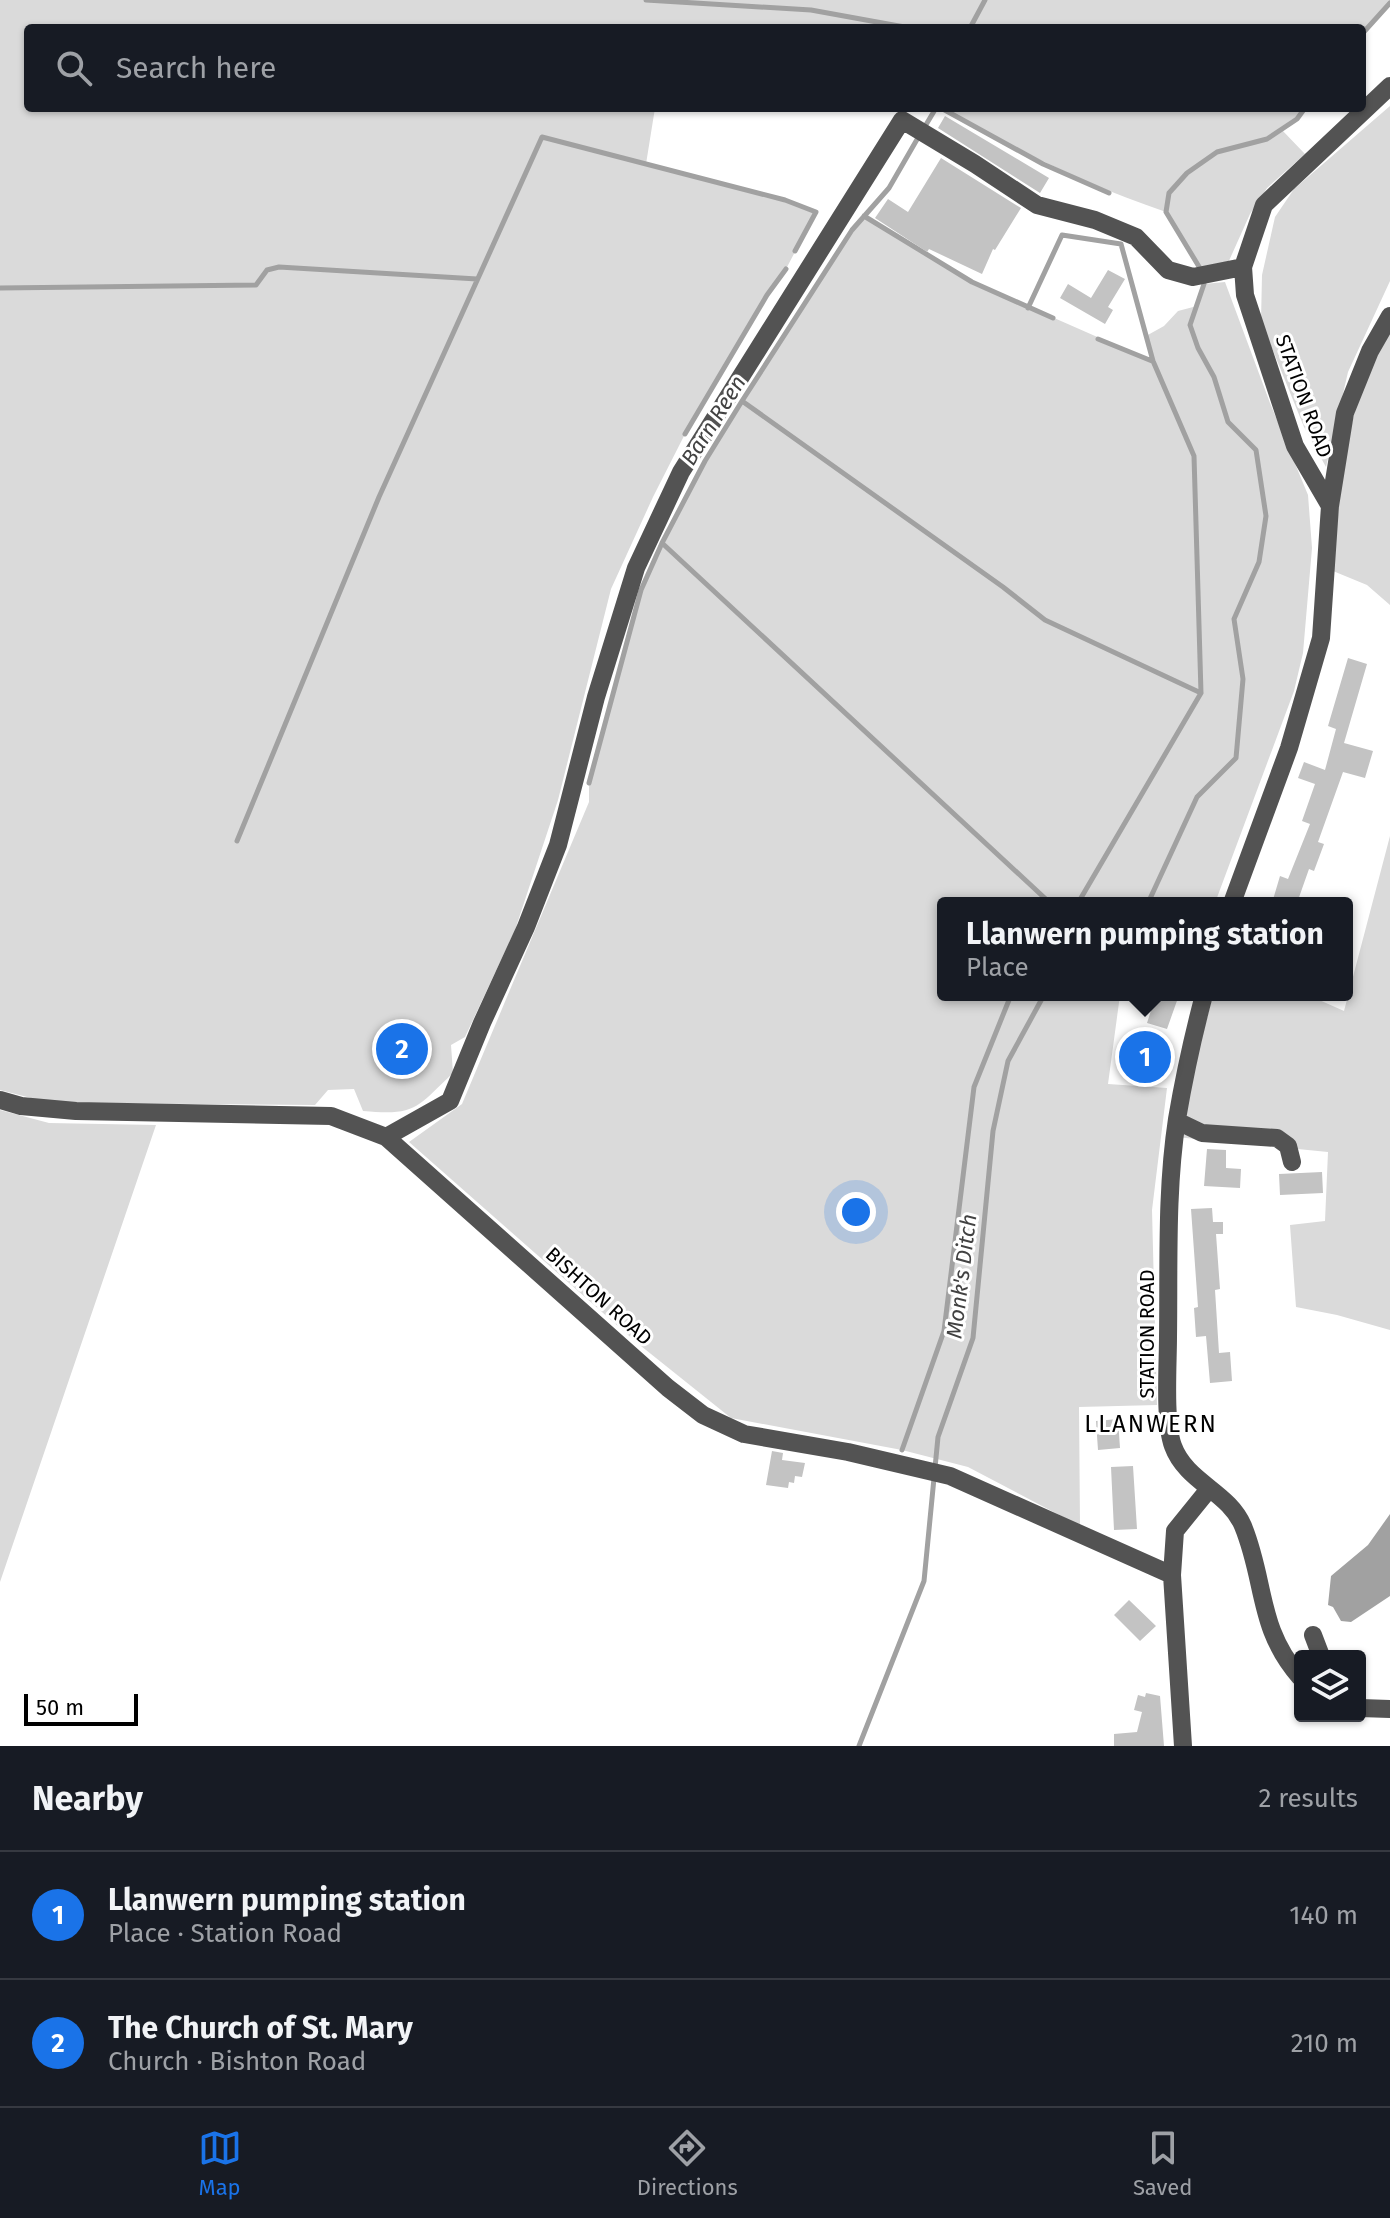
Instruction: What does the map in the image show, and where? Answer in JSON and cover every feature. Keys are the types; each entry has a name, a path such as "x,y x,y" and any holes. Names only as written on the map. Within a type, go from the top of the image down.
{"street":[{"name":"STATION ROAD","path":"1366,109 1390,86"},
{"name":"STATION ROAD","path":"1330,506 1295,446 1245,295 1243,267 1264,205 1362,112"},
{"path":"386,1137 450,1101 558,845 615,631 636,568 681,472 902,120 1037,205 1095,220 1136,237 1168,270 1193,277 1243,267"},
{"path":"1234,897 1289,748 1321,638 1330,506 1345,413 1370,351 1390,316"},
{"name":"STATION ROAD","path":"1203,1001 1177,1121 1170,1213 1168,1390 1172,1444 1186,1470 1222,1498 1242,1522 1254,1555 1267,1621 1284,1658 1294,1670"},
{"name":"BISHTON ROAD","path":"0,1100 21,1106 76,1111 331,1116 386,1137 668,1388 703,1415 744,1434 848,1452 950,1476 1172,1575"},
{"path":"1177,1121 1202,1133 1281,1140 1288,1146 1292,1162"},
{"path":"1183,1746 1172,1575 1175,1531 1209,1489"},
{"path":"1313,1635 1319,1650"},
{"path":"1366,1708 1390,1709"}],"shaded area":[{"path":"0,0 1390,0 1366,30 1366,24 24,24 24,112 654,112 646,164 785,200 816,212 786,269 767,295 685,434 611,589 558,800 515,930 465,1037 451,1045 453,1073 422,1102 394,1112 363,1111 354,1089 328,1090 315,1105 76,1103 35,1099 0,1090"},
{"path":"1390,106 1390,281 1348,372 1326,467 1304,427 1261,321 1262,275 1275,217 1294,189"},
{"path":"948,112 1302,112 1281,129 1305,154 1267,188 1250,214 1228,263 1202,271 1166,212 1107,190"},
{"path":"864,216 972,282 1152,361 1146,336 1164,326 1178,311 1197,306 1204,284 1225,282 1308,495 1312,548 1303,653 1294,691 1217,897 937,897 937,1001 1119,1001 1108,1084 1167,1088 1152,1210 1157,1405 1079,1407 1080,1526 968,1467 902,1450 731,1418 636,1342 409,1142 462,1104 589,802 589,783 641,590 662,543 705,461 852,230"},
{"path":"1390,331 1390,605 1367,585 1333,571 1345,462 1356,406 1373,358"},
{"path":"1390,836 1390,1330 1296,1307 1290,1225 1325,1221 1328,1152 1176,1137 1211,1001 1322,1001 1344,1011 1347,1001 1353,1001 1353,977"},
{"path":"0,1110 49,1123 156,1125 0,1582"},
{"path":"1390,1514 1390,1596 1351,1622 1341,1621 1333,1607 1328,1605 1331,1576 1368,1545"}],"building":[{"path":"945,116 1049,178 1040,193 938,128"},
{"path":"941,158 1021,208 993,249 982,274 929,249 927,252 875,218 888,199 908,212"},
{"path":"1108,270 1125,279 1108,307 1113,310 1105,324 1060,298 1068,284 1091,298"},
{"path":"1348,658 1367,664 1344,743 1373,751 1365,778 1343,772 1318,842 1324,844 1314,871 1309,869 1299,897 1274,897 1280,876 1288,879 1310,824 1302,821 1315,784 1298,778 1304,762 1325,770 1336,729 1328,726"},
{"path":"1154,1001 1177,1001 1167,1029 1147,1023"},
{"path":"424,1035 428,1052 379,1064 375,1047"},
{"path":"1133,1044 1159,1048 1156,1071 1130,1067"},
{"path":"1207,1149 1226,1150 1226,1168 1241,1169 1240,1188 1204,1186"},
{"path":"1322,1172 1323,1193 1280,1195 1279,1174"},
{"path":"1212,1208 1213,1222 1223,1222 1223,1234 1216,1234 1220,1289 1215,1290 1219,1353 1230,1352 1232,1381 1210,1383 1206,1336 1196,1337 1194,1308 1198,1307 1191,1209"},
{"path":"1118,1419 1120,1448 1098,1450 1096,1421"},
{"path":"772,1451 783,1453 782,1460 805,1463 802,1477 795,1476 794,1483 789,1482 788,1488 766,1485"},
{"path":"1133,1466 1137,1529 1114,1530 1111,1467"},
{"path":"1129,1600 1156,1626 1140,1641 1114,1615"},
{"path":"1146,1693 1160,1696 1164,1746 1114,1746 1114,1734 1137,1732 1142,1712 1134,1710 1138,1695 1145,1697"}],"waterway":[{"path":"646,0 811,10 888,24"},
{"name":"Barn Reen","path":"972,24 985,0"},
{"name":"Monk's Ditch","path":"1366,30 1390,3"},
{"name":"Barn Reen","path":"924,128 934,112"},
{"path":"948,112 1043,164 1109,193"},
{"name":"Monk's Ditch","path":"1201,270 1166,212 1169,193 1187,173 1217,152 1267,139 1297,119 1302,112"},
{"name":"Barn Reen","path":"589,783 641,590 662,543 705,461 742,401 852,230 889,188 919,136"},
{"path":"237,841 379,497 542,137 785,200 816,212 795,251"},
{"path":"864,216 972,282 1053,318"},
{"path":"1028,308 1062,235 1121,244 1153,361 1194,456 1201,693 1082,897"},
{"path":"0,288 256,285 267,270 279,267 477,279"},
{"path":"685,434 767,295 786,269"},
{"name":"Monk's Ditch","path":"1151,897 1197,797 1236,758 1243,679 1234,619 1259,562 1266,516 1256,450 1228,422 1214,377 1190,325 1203,280"},
{"path":"1098,339 1152,361"},
{"path":"742,401 1045,620 1201,693"},
{"path":"662,543 1044,897"},
{"path":"902,1450 944,1331 974,1087 1009,1001"},
{"name":"Monk's Ditch","path":"859,1746 924,1581 938,1437 973,1338 993,1131 1008,1061 1041,1001"}],"place":[{"name":"The Church of St. Mary","path":"402,1049"},
{"name":"Llanwern pumping station","path":"1145,1057"}],"district":[{"name":"LLANWERN","path":"1151,1424"}]}
